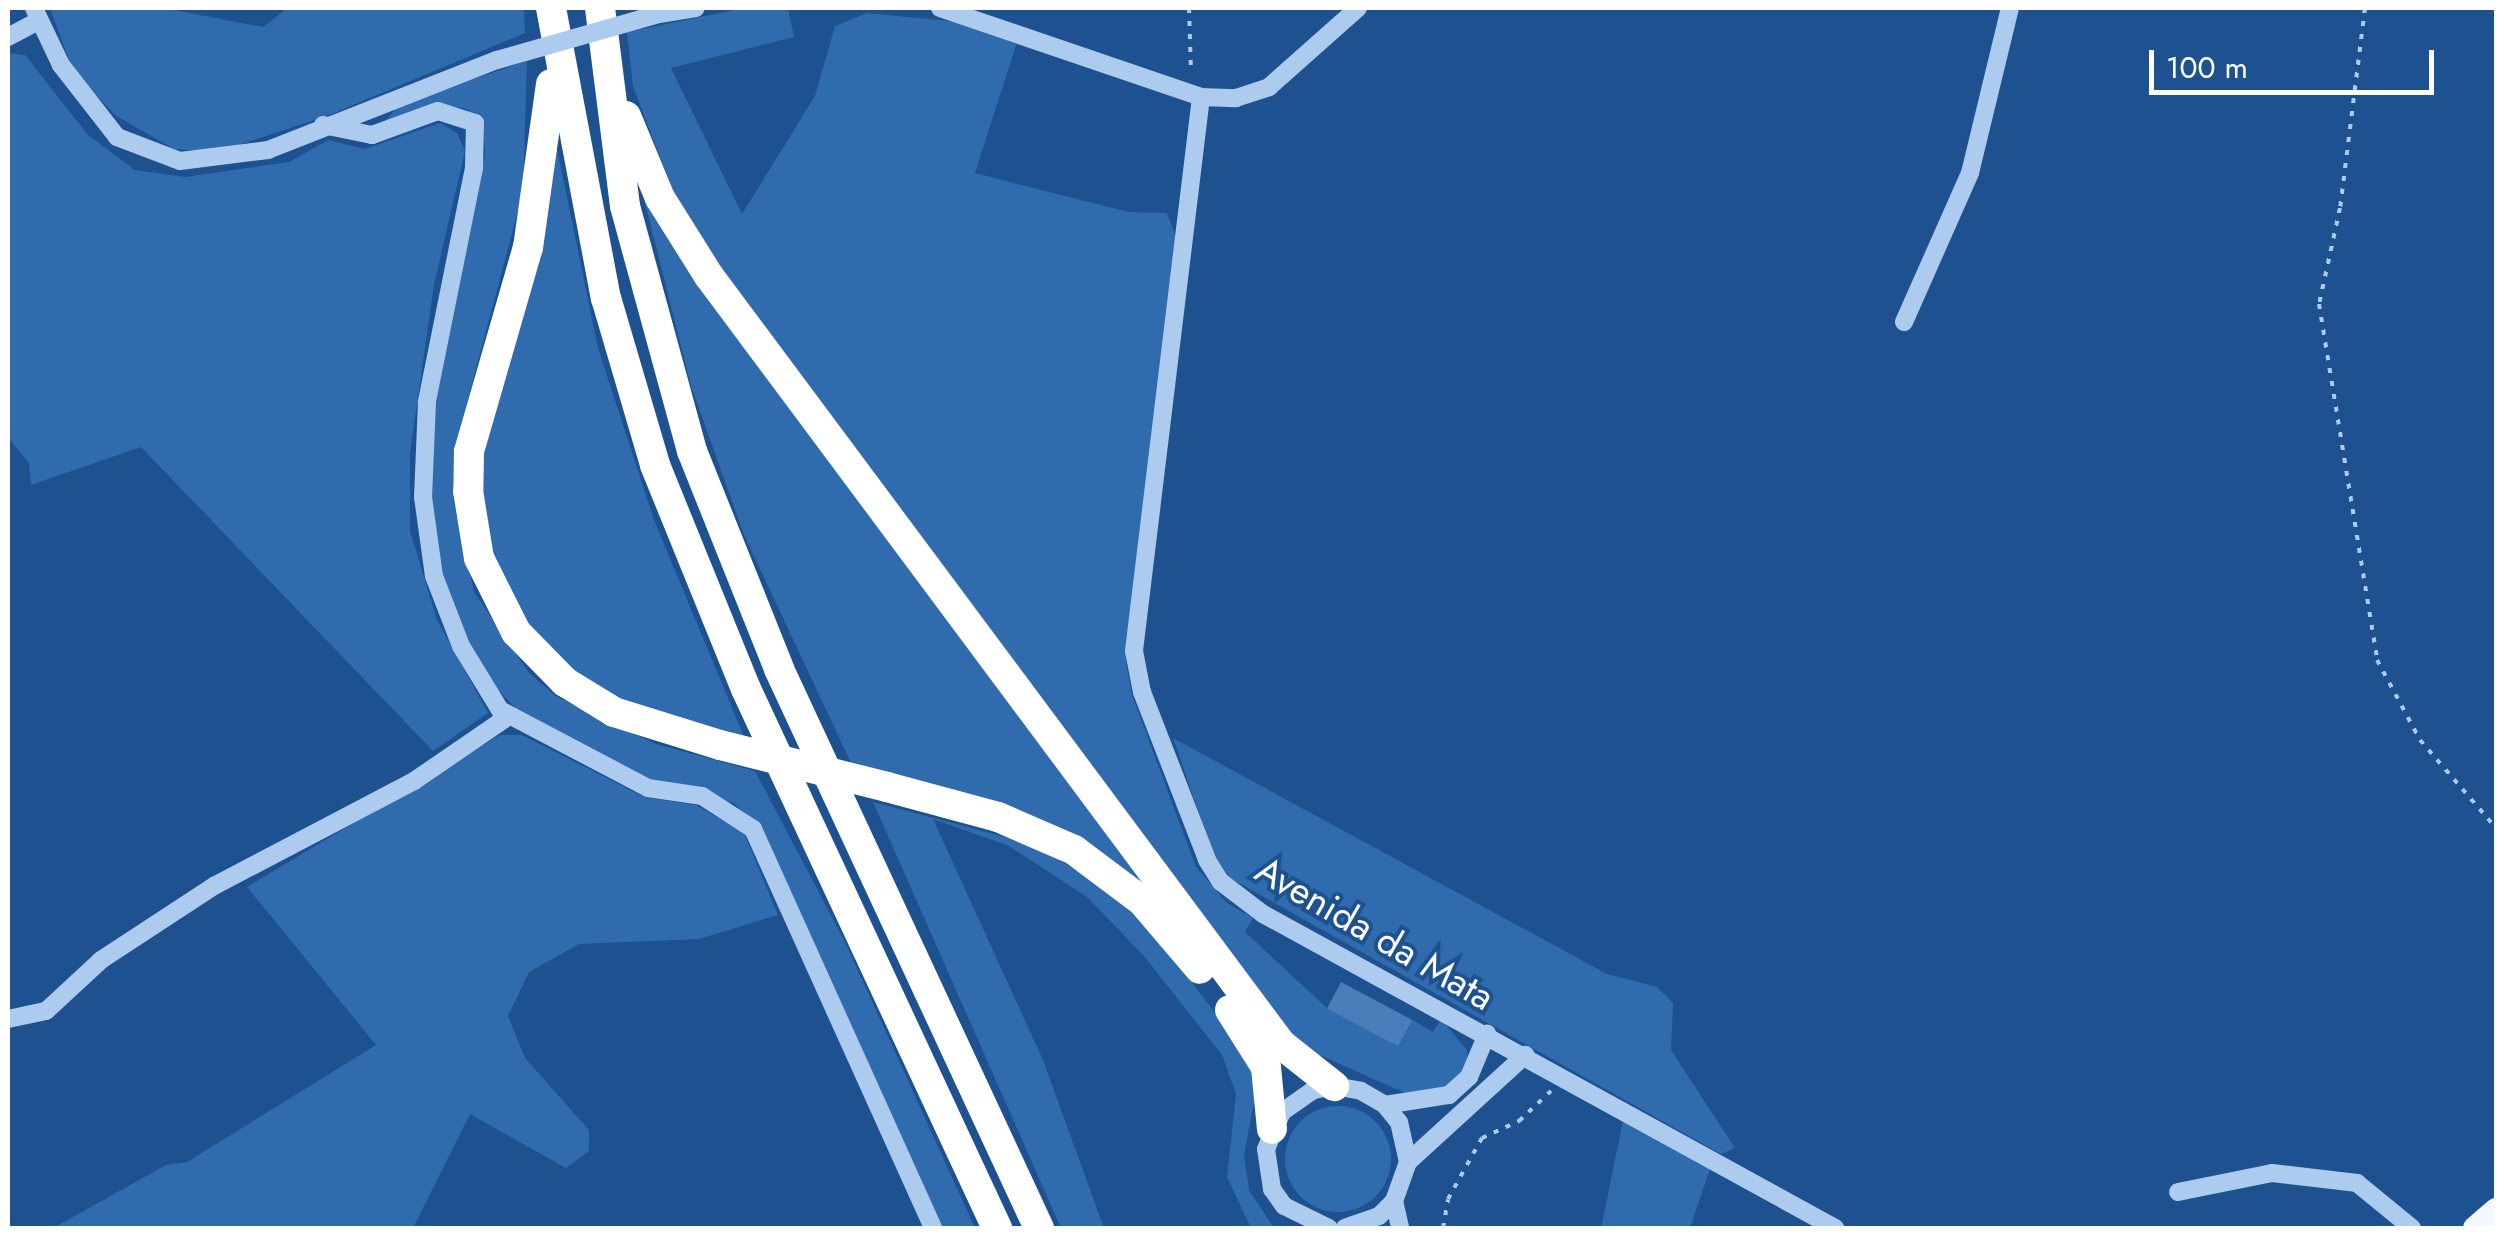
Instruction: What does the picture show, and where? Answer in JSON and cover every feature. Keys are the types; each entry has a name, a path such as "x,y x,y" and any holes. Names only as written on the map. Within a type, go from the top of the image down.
{"highway":[{"path":"600,8 639,266 711,504 786,684 1039,1228"},
{"path":"552,19 535,216 469,452 472,526 488,581 508,620 565,682 630,718 1039,832 1092,860 1134,894 1254,1042 1268,1075 1272,1129"},
{"path":"552,19 606,298 662,484 746,689 997,1228"},
{"path":"604,48 650,177 709,276 1282,1044 1334,1086"}],"main road":[{"path":"2475,1228 2496,1210"}],"street":[{"path":"8,37 35,15 85,103 117,137 149,153 220,161 268,150 323,125 497,60 659,14 696,8"},
{"path":"940,8 1196,95 1236,98 1270,87 1358,8"},
{"path":"1904,322 1970,173 2010,8"},
{"name":"Avenida da Mata","path":"1196,95 1134,651 1142,692 1221,882 1264,914 1525,1054 1835,1228"},
{"path":"323,125 372,136 438,111 474,123 474,168 427,402 423,497 434,576 461,646 509,716 648,788 702,796 753,829 933,1228"},
{"path":"8,1020 46,1010 101,960 214,886 414,780 509,716"},
{"path":"1385,1105 1449,1095 1469,1077 1487,1034"},
{"path":"1345,1228 1379,1216 1394,1201 1408,1162 1525,1054"},
{"path":"1330,1228 1319,1228 1299,1219 1272,1189 1266,1149 1272,1129 1296,1099 1334,1086 1361,1091 1385,1105 1402,1131 1408,1162"},
{"path":"2178,1192 2272,1172 2357,1183 2412,1228"},
{"path":"1394,1201 1400,1228"}],"path":[{"path":"1189,8 1196,95"},
{"path":"2365,8 2340,208 2318,304 2377,660 2420,740 2496,828"},
{"path":"1443,1228 1448,1199 1482,1138 1543,1104 1561,1075"}],"shaded area":[{"path":"50,8 163,8 263,27 288,8 524,8 525,33 327,116 217,152 174,149 116,116 73,71"},
{"path":"744,8 788,8 794,37 671,68 742,214 815,96 835,26 867,13 959,22 1018,39 975,173 1128,212 1167,213 1176,237 1168,349 1126,662 1132,695 1196,867 1227,903 1253,918 1245,932 1327,1008 1399,1046 1413,1020 1433,1032 1441,1019 1467,1050 1468,1064 1455,1084 1414,1097 1315,1053 1288,1031 681,213 633,86 627,32"},
{"path":"8,53 25,55 88,135 135,170 186,177 289,162 328,140 365,149 440,123 457,133 465,151 434,285 410,453 410,531 437,620 488,713 433,751 141,447 31,485 29,463 8,438"},
{"path":"527,61 523,192 456,444 453,499 474,592 529,673 557,697 656,744 755,771 845,942 975,1228 938,1228 752,821 734,803 647,780 525,719 495,686 464,636 440,573 429,497 433,402 485,153 483,122 467,109 439,104 378,129 401,103"},
{"path":"554,134 598,348 654,520 745,739 652,719 563,670 495,580 475,473"},
{"path":"639,179 1223,981 1134,883 853,767 744,535 691,386"},
{"path":"500,735 522,735 644,797 696,805 744,833 778,915 699,939 579,944 529,972 508,1016 525,1058 589,1130 589,1151 566,1168 470,1114 413,1228 53,1228 166,1165 187,1162 376,1045 247,887"},
{"path":"1173,738 1607,974 1657,987 1673,1003 1671,1050 1735,1148 1721,1154 1230,878 1212,851"},
{"path":"873,802 1009,838 1056,858 1109,891 1156,935 1244,1051 1258,1081 1244,1155 1249,1190 1274,1228 1251,1228 1227,1177 1236,1094 1222,1055 1144,956 1087,897 1009,846 933,819 1043,1060 1104,1228 1061,1228"},
{"path":"1338,1106 1358,1110 1376,1121 1387,1139 1391,1159 1387,1179 1376,1197 1358,1208 1338,1212 1318,1208 1300,1197 1289,1179 1285,1159 1289,1139 1300,1121 1318,1110"},
{"path":"1623,1121 1710,1169 1690,1228 1601,1228"}],"building":[{"path":"1341,982 1413,1020 1398,1047 1327,1008"}]}
